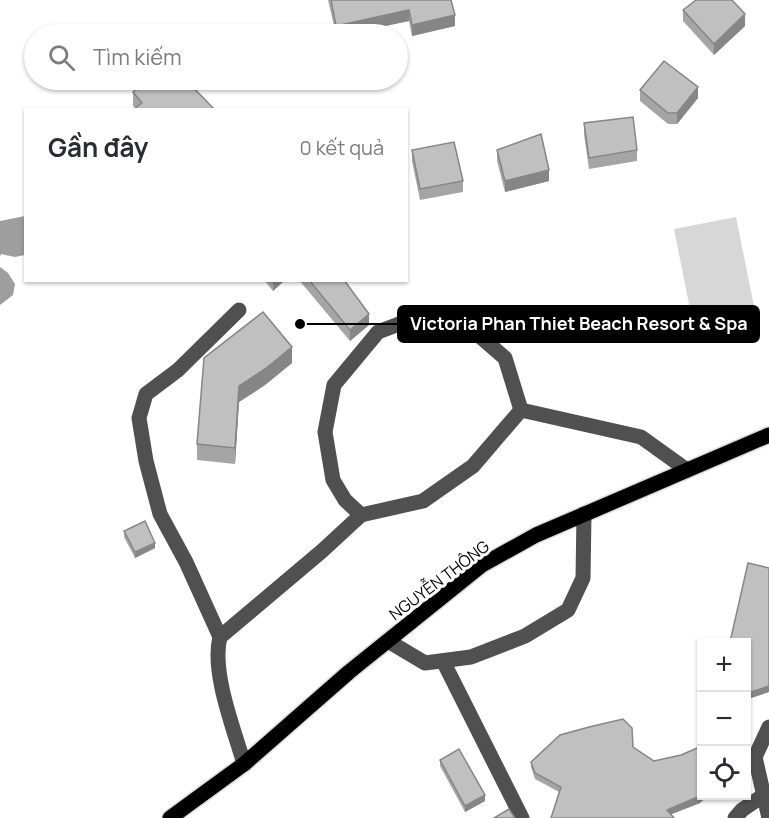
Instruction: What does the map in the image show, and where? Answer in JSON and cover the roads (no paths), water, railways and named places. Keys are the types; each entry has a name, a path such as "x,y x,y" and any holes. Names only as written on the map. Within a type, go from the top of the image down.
{"main road":[{"name":"NGUYỄN THÔNG","path":"170,818 244,764 388,641 482,565 536,535 769,435"}],"lane":[{"path":"220,637 160,514 146,461 139,418 146,394 178,370 239,310"},
{"path":"362,515 345,500 333,480 325,432 334,385 378,332 415,318 468,326 506,358 521,410"},
{"path":"244,764 219,674 217,650 220,637 362,515 423,501 473,466 521,410"},
{"path":"521,410 641,437 687,471"},
{"path":"388,641 425,663 471,657 525,636 568,610 584,578 584,514"},
{"path":"443,661 522,818"},
{"path":"769,727 755,757 769,818"},
{"path":"735,818 742,810 764,795"}],"place":[{"name":"Victoria Phan Thiet Beach Resort & Spa","path":"300,324"}]}
